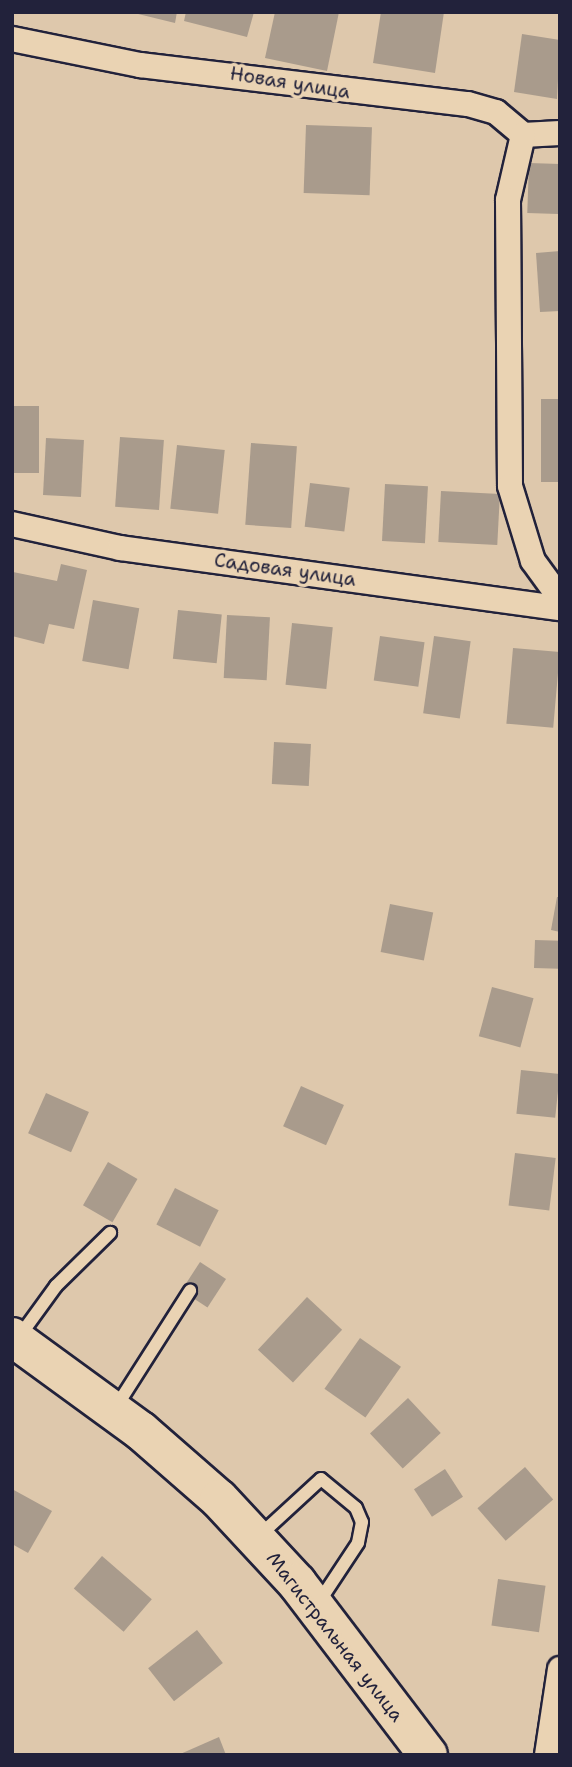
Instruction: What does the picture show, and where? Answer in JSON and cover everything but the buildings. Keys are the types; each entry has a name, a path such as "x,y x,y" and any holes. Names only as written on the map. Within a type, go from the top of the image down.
{"main road":[{"name":"Магистральная улица","path":"15,1339 114,1410 256,1539 315,1607 428,1755"}],"street":[{"name":"Новая улица","path":"12,39 140,65 468,104 496,112 523,135"},
{"path":"560,133 523,135 508,200 510,486 533,561 560,598"},
{"name":"Садовая улица","path":"12,524 120,548 560,608"},
{"path":"547,1755 560,1669"}],"lane":[{"path":"15,1339 56,1286 110,1233"},
{"path":"114,1410 190,1291"},
{"path":"256,1539 321,1479 356,1508 362,1522 358,1543 315,1607"}]}
